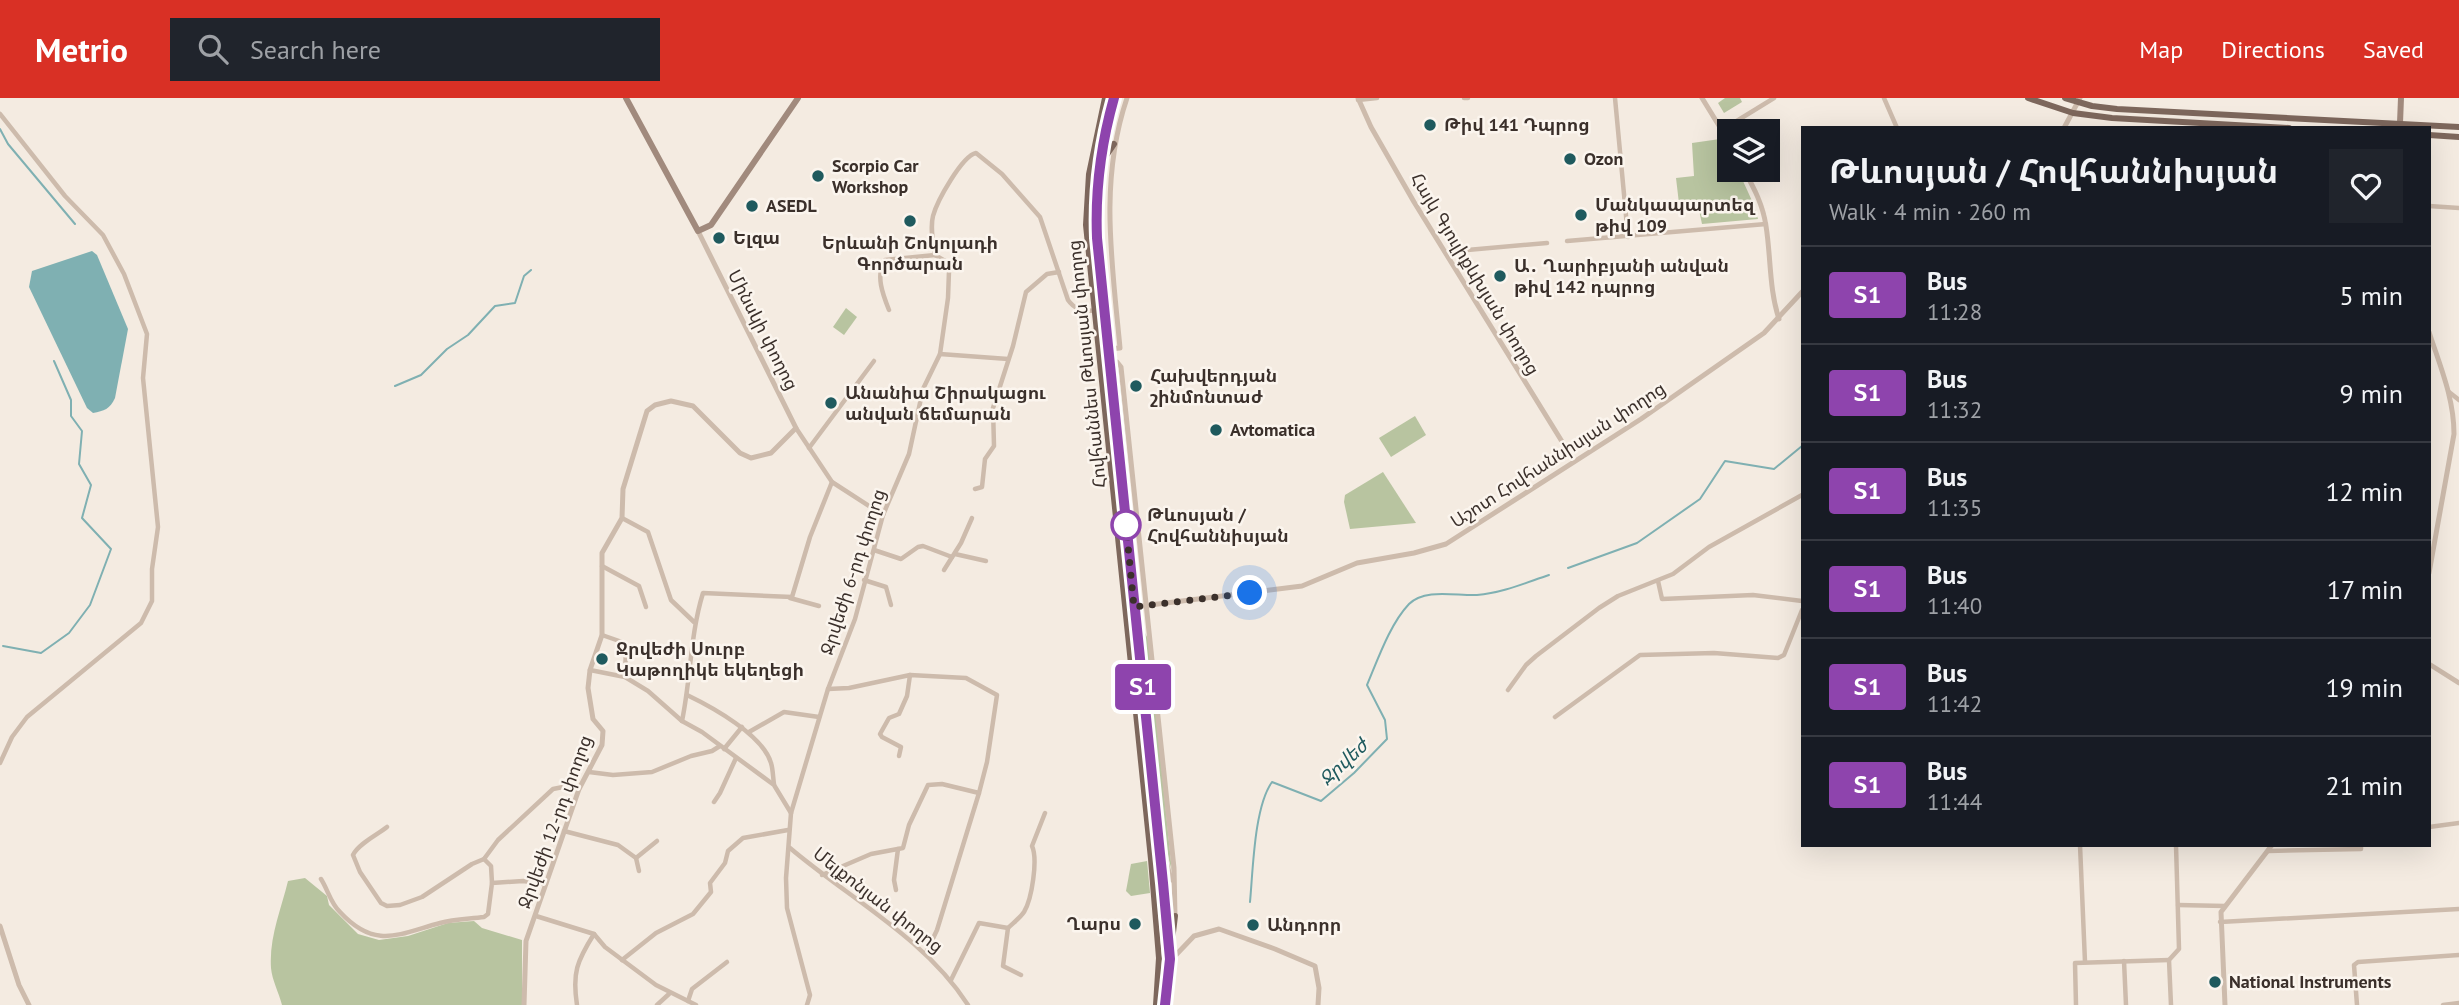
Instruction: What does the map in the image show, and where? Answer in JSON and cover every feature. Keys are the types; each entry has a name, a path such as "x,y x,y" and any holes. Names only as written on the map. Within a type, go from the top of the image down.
{"main road":[{"name":"Մինսկի փողոց","path":"626,98 698,232"},
{"path":"698,232 711,225 799,98"},
{"name":"Հովհաննես Թևոսյան փողոց","path":"1105,98 1089,174 1086,203 1088,239 1151,859 1159,958 1156,1005"},
{"name":"Հովհաննես Թևոսյան փողոց","path":"1114,98 1096,197 1098,259 1159,834 1169,957 1165,1005"},
{"path":"2028,98 2073,113 2112,118 2253,126"},
{"path":"2065,98 2092,106 2155,111 2430,126"},
{"path":"2400,125 2401,98"},
{"path":"2431,126 2459,127"},
{"path":"2431,135 2459,136"},
{"path":"1100,164 1114,144"},
{"path":"1088,239 1094,243 1097,238"},
{"path":"1090,260 1093,256 1098,259"},
{"path":"1100,360 1110,361"},
{"path":"1169,957 1175,916"},
{"path":"1158,988 1167,989"}],"street":[{"path":"1109,349 1120,348 1109,247 1109,209 1114,144 1127,98"},
{"path":"1359,99 1377,98"},
{"path":"1615,98 1629,237"},
{"path":"1702,98 1717,122"},
{"path":"1740,119 1774,98"},
{"path":"1884,98 1896,126"},
{"name":"Հայկ Գյուլիքևխյան փողոց","path":"1359,99 1371,127 1445,252 1574,461"},
{"path":"2065,126 2079,100"},
{"path":"0,114 65,196 103,235 124,274 143,322 147,334 143,378 158,527 152,569 152,601 141,623 27,717 12,737 0,763"},
{"name":"Ջրվեժի 6-րդ փողոց","path":"791,813 828,689 855,619 883,515 909,454 923,389 940,354 949,271 945,261 935,255 934,214 962,163 970,155 976,153 1002,174 1040,217 1072,306 1094,311"},
{"path":"1751,182 1758,195 1766,225 1774,304 1779,319"},
{"path":"2431,206 2459,208"},
{"path":"1567,241 1766,225"},
{"name":"Մինսկի փողոց","path":"698,232 796,428"},
{"path":"1445,252 1547,243"},
{"path":"889,310 880,280 881,264 885,260 935,255"},
{"path":"975,489 982,488 985,459 994,446 993,408 1026,292 1047,275 1059,272"},
{"name":"Աշոտ Հովհաննիսյան փողոց","path":"1126,608 1302,586 1357,563 1414,553 1446,544 1667,401 1764,333 1801,293"},
{"path":"2431,338 2449,392 2456,431 2431,562"},
{"path":"940,354 1008,359"},
{"path":"809,448 874,361"},
{"path":"1110,361 1121,365 1174,868 1175,916"},
{"path":"2449,392 2459,400"},
{"name":"Ջրվեժի 12-րդ փողոց","path":"524,1005 526,941 579,789 601,745 603,731 593,719 588,688 590,670 602,635 602,553 622,518 624,485 648,411 655,405 671,401 693,406 740,453 751,458 771,453 796,428"},
{"path":"796,428 832,482 883,515"},
{"path":"789,598 793,594 810,537 832,482"},
{"path":"1507,690 1536,656 1598,609 1618,596 1673,574 1709,547 1801,496"},
{"path":"622,518 648,532 671,600 694,622"},
{"path":"944,570 972,518"},
{"path":"874,550 901,559 923,546 986,561"},
{"path":"602,566 639,586 646,607"},
{"path":"864,580 886,587 891,605"},
{"path":"1658,581 1661,599 1753,595 1801,601"},
{"path":"682,721 694,622 702,593 757,594 789,598 819,606"},
{"path":"1555,718 1640,655 1714,653 1778,658 1784,655 1801,612"},
{"path":"602,635 626,646 625,677"},
{"path":"2431,665 2459,683"},
{"path":"590,670 625,677 648,691 682,721 702,732 774,785 791,813"},
{"path":"828,689 849,688 911,675 966,678 998,695 979,793 937,930 926,953"},
{"path":"899,756 900,745 880,734 889,718 899,714 911,675"},
{"path":"687,695 708,705 749,732 771,761 774,785"},
{"path":"749,732 784,712 819,717"},
{"path":"589,772 612,775 652,772 722,747 741,727"},
{"path":"714,802 736,758"},
{"path":"822,875 872,854 903,848 909,825 928,785 942,784 979,793"},
{"path":"387,827 357,848 353,855 373,894 381,903 387,906 400,905 422,897 472,863 484,859 498,840 553,789 568,786 579,789"},
{"name":"Մելքոնյան փողոց","path":"791,813 789,848 926,953 951,980 968,1005"},
{"path":"1021,975 1003,967 1008,928 1025,911 1034,873 1035,851 1032,846 1045,813"},
{"path":"2431,827 2459,823"},
{"path":"622,960 656,933 693,914 711,892 710,883 725,863 728,851 743,838 788,830"},
{"path":"564,831 618,845 636,858 639,871"},
{"path":"1159,834 1173,887"},
{"path":"636,858 657,841"},
{"path":"2080,847 2085,962"},
{"path":"2171,1005 2169,960 2179,949 2176,847"},
{"path":"2225,1005 2221,912 2270,847"},
{"path":"2267,851 2361,847"},
{"path":"789,848 787,908 808,985 810,995 807,1005"},
{"path":"897,890 894,880 898,849"},
{"path":"320,880 329,891 337,910 363,930 384,938 443,922 484,917 488,914 491,866 484,859"},
{"path":"492,883 523,881 546,884"},
{"path":"2178,905 2225,906"},
{"path":"2220,922 2459,909"},
{"path":"536,916 594,934 605,947 669,994 696,1005"},
{"path":"951,980 979,923 1008,928"},
{"path":"0,926 19,985 29,1005"},
{"path":"1169,957 1174,958 1194,936 1219,929 1315,966 1319,988 1318,1005"},
{"path":"577,1005 573,984 578,959 594,934"},
{"path":"2357,1005 2354,965 2358,961 2459,955"},
{"path":"2076,1005 2075,963 2169,960"},
{"path":"2124,961 2126,1005"},
{"path":"688,1001 692,989 727,962"},
{"path":"657,1005 669,994"},
{"path":"2443,1005 2459,1003"}],"green space":[{"path":"1109,98 1112,98 1095,176 1094,238 1091,238 1092,176"},
{"path":"1725,98 1740,98 1742,102 1724,113 1718,103"},
{"path":"1717,139 1717,182 1743,182 1758,219 1702,224 1699,210 1680,212 1676,178 1694,176 1692,143"},
{"path":"1093,259 1095,260 1103,334 1100,334"},
{"path":"1101,264 1107,264 1114,342 1110,342"},
{"path":"846,308 857,317 844,335 833,327"},
{"path":"1118,366 1138,569 1134,569 1113,367"},
{"path":"1108,380 1128,576 1105,381"},
{"path":"1415,416 1426,435 1391,457 1379,438"},
{"path":"1383,472 1416,523 1350,529 1345,495"},
{"path":"1141,625 1149,641 1172,872 1154,764 1139,627"},
{"path":"1130,627 1133,627 1164,924 1165,980 1162,980 1162,935"},
{"path":"1147,861 1150,893 1131,896 1126,891 1131,864"},
{"path":"305,878 327,896 329,905 358,934 379,940 408,936 448,923 474,921 482,928 522,940 522,1005 282,1005 271,968 274,934 288,881"}],"water":[{"path":"92,251 97,255 128,329 115,398 106,409 93,413 87,408 29,287 32,271"}],"waterway":[{"path":"0,129 8,144 75,224"},
{"path":"395,386 421,375 447,349 468,335 495,306 515,303 524,276 531,270"},
{"path":"3,646 41,653 69,633 90,605 111,549 82,518 91,485 79,464 82,431 71,416 71,400 54,361"},
{"name":"Ջրվեժ","path":"1568,568 1637,543 1700,499 1725,461 1774,469 1801,447"},
{"name":"Ջրվեժ","path":"1250,902 1258,823 1261,807 1272,782 1321,801 1354,773 1387,739 1385,720 1367,685 1390,632 1409,604 1432,594 1477,595 1495,592 1549,575"}],"bus line":[{"name":"Տ1","path":"1114,98 1103,141 1096,197 1098,259 1170,959 1165,1005"}],"place":[{"name":"Թիվ 141 Դպրոց","path":"1430,125"},
{"name":"Ozon","path":"1570,159"},
{"name":"Scorpio Car Workshop","path":"818,176"},
{"name":"ASEDL","path":"752,206"},
{"name":"Մանկապարտեզ թիվ 109","path":"1581,215"},
{"name":"Երևանի Շոկոլադի Գործարան","path":"910,221"},
{"name":"Ելզա","path":"719,238"},
{"name":"Ա․ Ղարիբյանի անվան թիվ 142 դպրոց","path":"1500,276"},
{"name":"Հախվերդյան շինմոնտաժ","path":"1136,386"},
{"name":"Անանիա Շիրակացու անվան ճեմարան","path":"831,403"},
{"name":"Avtomatica","path":"1216,430"},
{"name":"Թևոսյան / Հովհաննիսյան","path":"1126,525"},
{"name":"Ջրվեժի Սուրբ Կաթողիկե եկեղեցի","path":"602,659"},
{"name":"Ղարս","path":"1135,924"},
{"name":"Անդորր","path":"1253,925"},
{"name":"National Instruments","path":"2215,982"}],"route":[{"path":"1126,525 1134,607 1250,593"}]}
